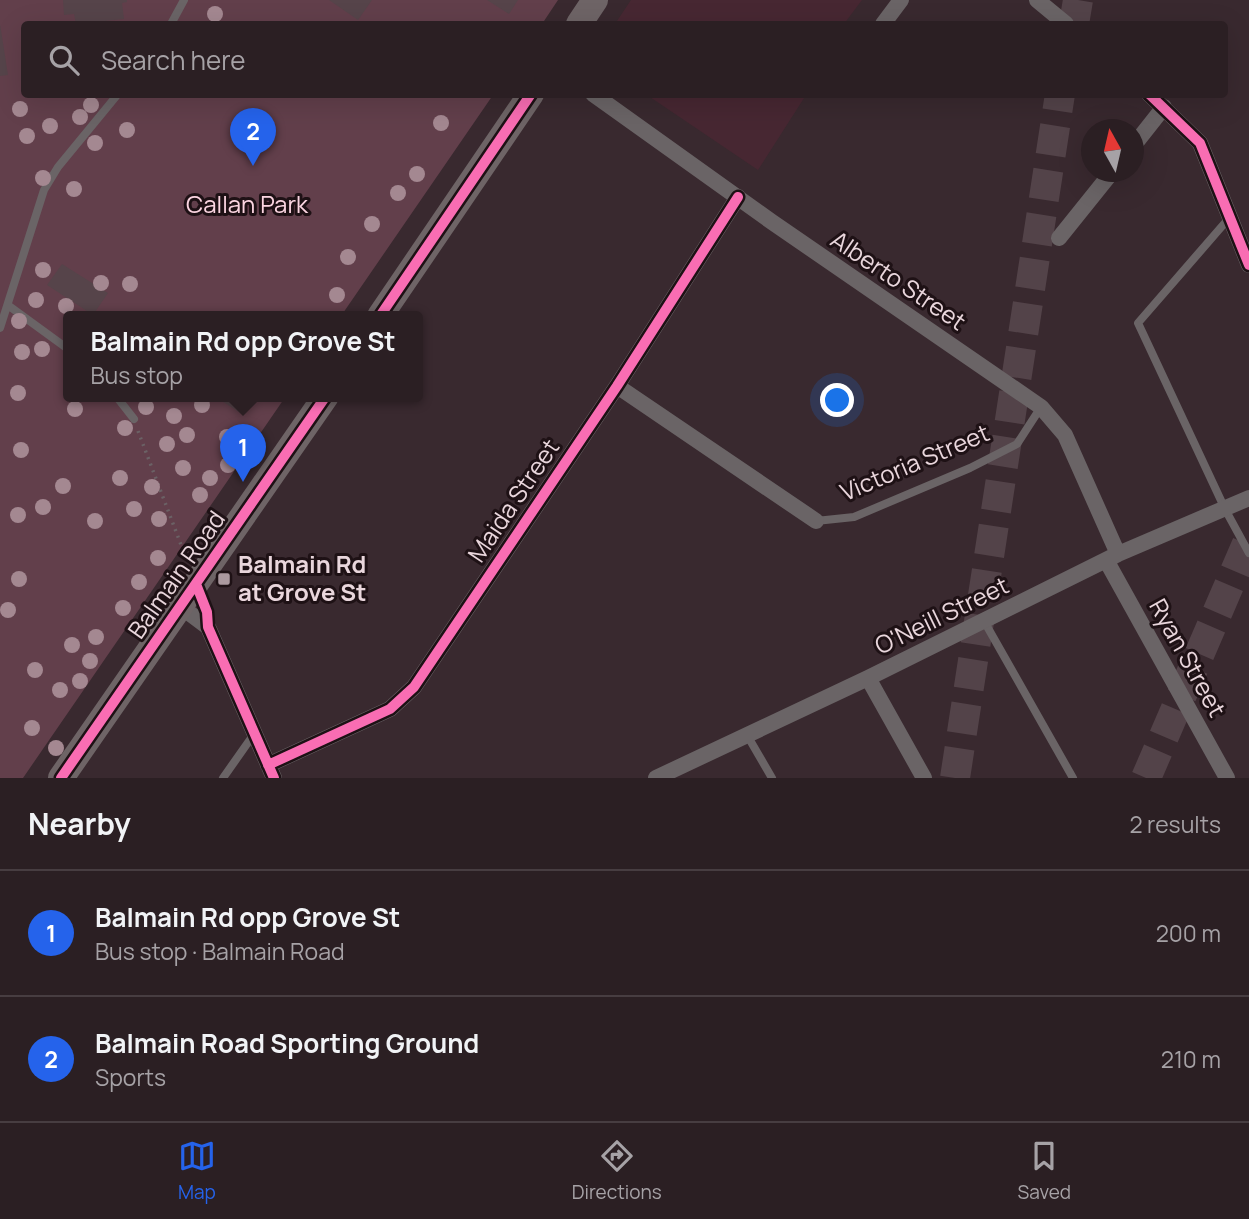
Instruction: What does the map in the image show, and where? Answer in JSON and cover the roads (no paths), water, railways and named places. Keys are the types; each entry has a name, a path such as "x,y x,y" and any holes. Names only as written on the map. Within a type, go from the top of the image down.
{"main road":[{"path":"581,21 596,0"},
{"path":"383,311 528,98"},
{"name":"Balmain Road","path":"61,778 322,402"}],"street":[{"path":"885,21 901,0"},
{"path":"1037,0 1062,21"},
{"name":"Alberto Street","path":"599,98 1041,407 1065,435 1112,557"},
{"path":"1154,98 1200,143 1249,264"},
{"path":"1144,132 1164,107"},
{"path":"1059,239 1104,182"},
{"name":"Maida Street","path":"271,771 390,709 403,699 617,386 738,197"},
{"name":"Victoria Street","path":"617,386 816,521"},
{"name":"O'Neill Street","path":"656,778 868,678 1112,557 1249,498"},
{"name":"Ryan Street","path":"1112,557 1227,778"},
{"path":"180,606 208,627 271,771"},
{"path":"868,678 924,778"}],"lane":[{"path":"173,21 184,0"},
{"path":"0,328 44,190 58,167 115,98"},
{"path":"1230,217 1138,323 1225,509 1249,553"},
{"path":"9,306 63,345"},
{"path":"121,402 134,419"},
{"name":"Victoria Street","path":"816,521 855,517 970,468 1017,444 1041,407"},
{"path":"984,621 1073,778"},
{"path":"223,778 254,734"},
{"path":"747,735 772,778"}],"tunnel":[{"path":"1074,21 1078,0"},
{"path":"955,778 1059,98"},
{"path":"1146,778 1249,539"}],"place":[{"name":"Balmain Road Sporting Ground","path":"253,166"},
{"name":"Balmain Rd opp Grove St","path":"243,482"},
{"name":"Balmain Rd at Grove St","path":"224,579"}],"park label":[{"name":"Callan Park","path":"247,205"}]}
